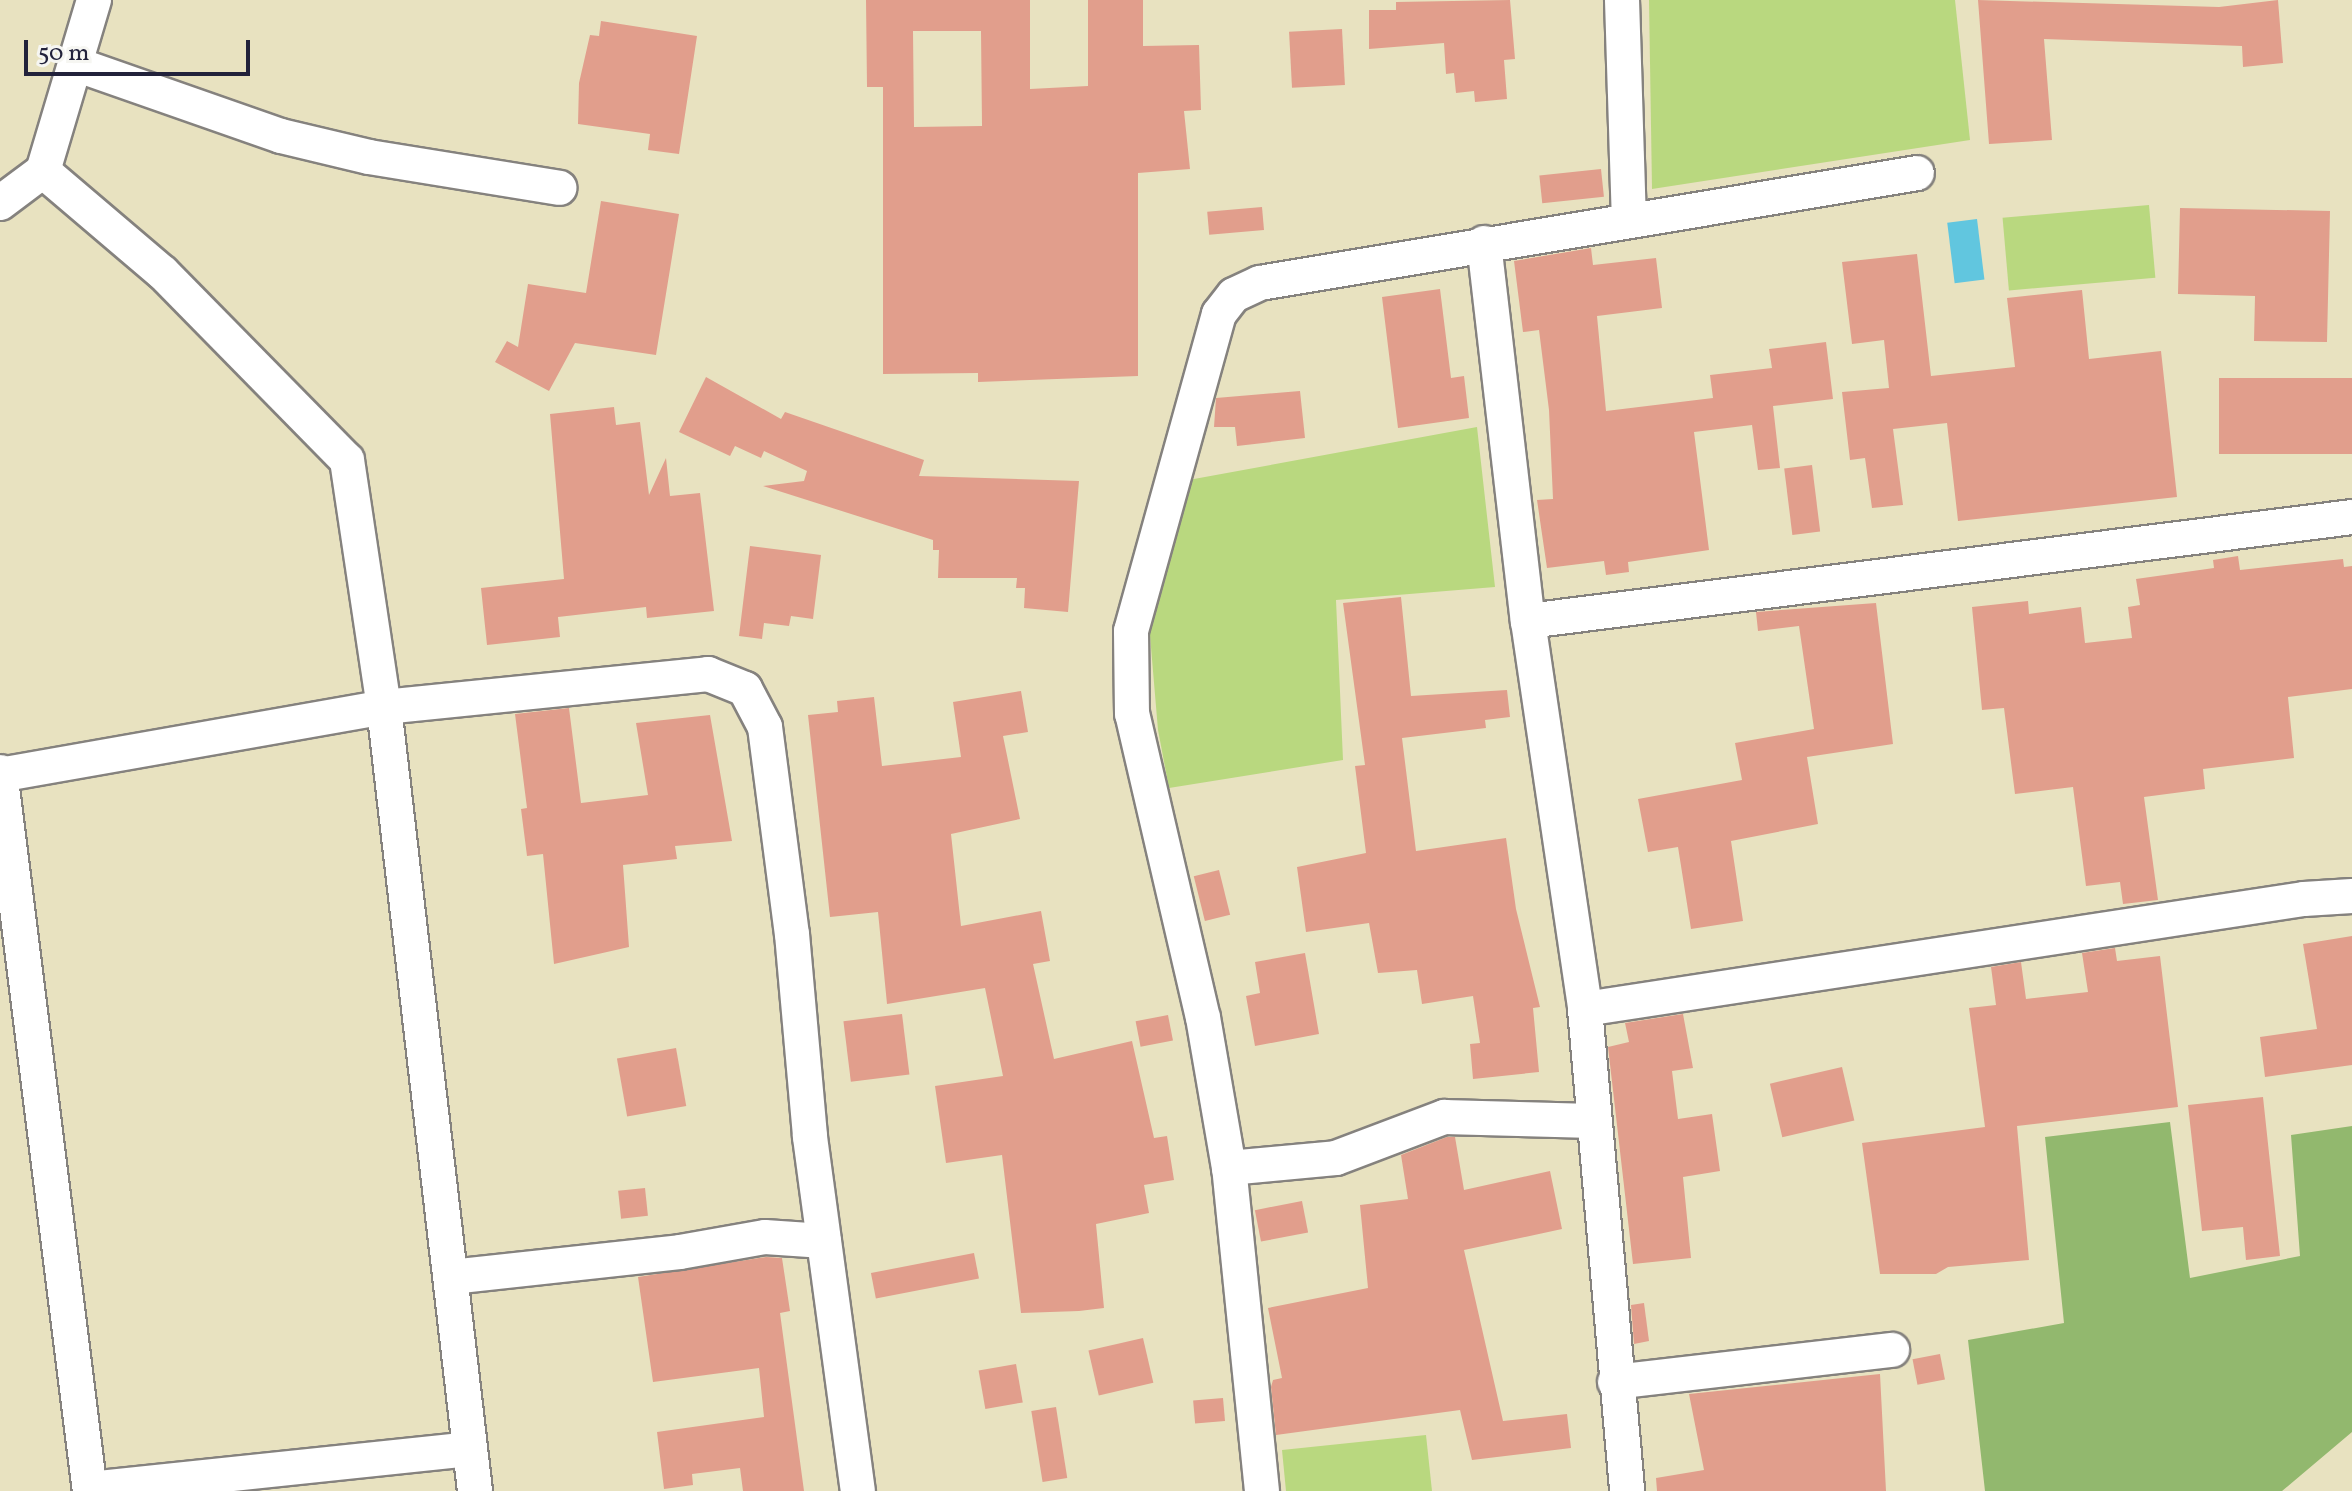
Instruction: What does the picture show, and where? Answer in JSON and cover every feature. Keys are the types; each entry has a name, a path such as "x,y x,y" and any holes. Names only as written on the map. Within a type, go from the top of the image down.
{"street":[{"path":"0,203 43,171 78,65 94,0"},
{"path":"1622,0 1629,220"},
{"path":"78,65 281,136 369,157 560,188"},
{"path":"43,171 163,273 347,460 384,707 475,1491"},
{"path":"1262,1491 1229,1168 1203,1018 1132,714 1131,631 1156,528 1219,314 1234,295 1260,283 1484,243 1917,173"},
{"path":"1484,243 1528,621 1585,1009 1615,1382 1627,1491"},
{"path":"1528,621 2352,517"},
{"path":"469,1449 90,1490 0,774 384,707 708,674 745,689 765,727 824,1241 858,1491"},
{"path":"1585,1009 2304,899 2352,896"},
{"path":"1229,1168 1336,1158 1444,1117 1593,1121"},
{"path":"451,1277 765,1237 824,1241"},
{"path":"1615,1382 1892,1350"}],"green space":[{"path":"1649,0 1955,0 1970,140 1652,189"},
{"path":"2149,205 2155,278 2009,291 2003,218"},
{"path":"1477,427 1495,587 1336,600 1343,760 1169,788 1158,730 1148,612 1183,481"},
{"path":"2170,1122 2190,1278 2300,1256 2291,1135 2352,1126 2352,1432 2282,1491 1985,1491 1968,1340 2064,1323 2045,1137"},
{"path":"1426,1435 1432,1491 1286,1491 1282,1450"}],"water":[{"path":"1977,219 1984,280 1955,283 1947,223"}],"building":[{"path":"866,0 1030,0 1030,89 1088,86 1088,0 1143,0 1143,46 1199,45 1201,110 1184,111 1190,169 1138,173 1138,376 978,382 978,373 883,374 883,87 867,87","holes":["913,31 981,31 982,126 914,127"]},
{"path":"1510,0 1515,59 1504,60 1507,99 1475,102 1474,91 1456,93 1454,73 1446,74 1444,43 1369,49 1369,10 1396,10 1396,2"},
{"path":"1978,0 2219,7 2278,0 2283,63 2243,67 2242,46 2044,39 2052,140 1989,144"},
{"path":"601,21 697,36 679,154 648,150 650,134 578,124 579,83 590,35 599,36"},
{"path":"1342,29 1345,85 1292,88 1289,32"},
{"path":"1601,169 1604,197 1542,203 1539,175"},
{"path":"601,201 679,214 656,355 575,343 549,391 495,362 507,341 518,347 528,284 586,293"},
{"path":"1262,207 1264,230 1209,235 1207,212"},
{"path":"2180,208 2330,211 2327,342 2254,341 2255,296 2178,294"},
{"path":"1591,248 1593,265 1656,258 1662,308 1597,316 1606,411 1713,398 1710,375 1772,368 1769,349 1826,342 1833,399 1773,406 1780,468 1758,470 1752,425 1694,432 1709,550 1628,562 1629,572 1606,575 1604,561 1547,568 1537,500 1553,499 1549,410 1539,330 1523,332 1514,261"},
{"path":"1917,254 1931,376 2015,367 2007,298 2082,290 2089,359 2161,351 2177,497 1958,521 1947,423 1893,429 1903,505 1872,508 1865,458 1850,460 1842,392 1889,388 1884,340 1852,344 1842,262"},
{"path":"1440,289 1451,378 1464,376 1469,418 1398,428 1382,297"},
{"path":"706,377 781,419 785,412 924,460 919,476 1079,481 1068,612 1024,608 1025,588 1016,588 1017,578 938,578 939,550 933,550 933,540 763,486 804,481 807,471 764,451 761,458 735,446 730,456 679,432"},
{"path":"2219,378 2352,378 2352,454 2219,454"},
{"path":"1300,391 1305,438 1237,446 1235,427 1214,427 1216,398"},
{"path":"614,407 616,425 640,422 649,495 666,458 670,496 700,493 714,611 647,618 646,607 558,617 560,637 487,645 481,588 564,579 550,414"},
{"path":"1812,465 1820,532 1792,535 1784,468"},
{"path":"750,546 821,555 813,619 791,616 789,626 764,623 762,639 739,636"},
{"path":"2238,556 2240,570 2343,559 2344,567 2352,566 2352,689 2288,697 2294,758 2203,769 2205,789 2144,797 2158,900 2123,904 2120,882 2086,886 2073,787 2015,794 2004,708 1982,710 1972,607 2028,601 2029,614 2081,607 2085,643 2132,638 2128,607 2140,605 2136,579 2214,568 2213,560"},
{"path":"1401,597 1411,696 1507,690 1510,717 1485,720 1486,728 1402,738 1416,851 1506,838 1516,909 1540,1007 1533,1008 1539,1072 1473,1079 1470,1044 1480,1043 1473,996 1422,1004 1417,970 1378,973 1369,923 1306,932 1297,867 1366,853 1355,766 1365,765 1343,603"},
{"path":"1876,603 1893,744 1807,757 1818,824 1731,841 1743,921 1691,929 1678,847 1648,852 1638,799 1742,780 1735,743 1814,729 1799,626 1758,631 1756,612"},
{"path":"1021,691 1028,732 1003,736 1020,819 951,834 961,926 1041,911 1050,961 1033,964 1054,1059 1132,1041 1154,1138 1167,1136 1174,1180 1144,1185 1149,1213 1096,1224 1104,1308 1079,1311 1021,1313 1002,1155 946,1163 935,1086 1003,1076 985,988 887,1004 878,912 830,917 808,715 838,712 837,701 874,697 882,766 961,757 953,702"},
{"path":"569,708 581,803 648,795 636,723 710,715 732,841 675,846 677,859 623,865 629,947 554,964 543,854 527,856 521,809 527,808 515,714"},
{"path":"1219,870 1230,915 1205,921 1194,876"},
{"path":"2352,936 2352,1065 2265,1077 2260,1037 2317,1029 2303,944"},
{"path":"2115,948 2117,961 2160,956 2178,1107 2017,1126 2029,1260 1948,1267 1936,1274 1880,1274 1862,1143 1985,1127 1969,1008 1996,1005 1991,967 2021,962 2026,999 2088,992 2082,953"},
{"path":"1305,953 1319,1034 1255,1046 1246,996 1260,993 1255,962"},
{"path":"902,1014 909,1075 851,1082 843,1021"},
{"path":"1683,1014 1693,1068 1672,1071 1678,1119 1712,1114 1720,1171 1683,1177 1691,1258 1633,1264 1608,1047 1629,1042 1625,1023"},
{"path":"1168,1015 1173,1041 1141,1047 1136,1021"},
{"path":"676,1048 686,1106 627,1117 617,1058"},
{"path":"1842,1067 1854,1121 1782,1137 1770,1084"},
{"path":"2263,1097 2280,1256 2246,1260 2243,1227 2202,1231 2188,1105"},
{"path":"1447,1137 1455,1137 1464,1190 1550,1171 1562,1229 1464,1250 1503,1421 1567,1414 1571,1448 1472,1460 1460,1410 1276,1435 1271,1387 1273,1380 1282,1378 1268,1308 1368,1288 1360,1205 1408,1199 1401,1155"},
{"path":"645,1188 648,1216 621,1219 618,1191"},
{"path":"1302,1201 1308,1232 1261,1242 1255,1210"},
{"path":"974,1253 979,1279 876,1299 871,1273"},
{"path":"766,1257 782,1258 790,1311 780,1313 804,1491 743,1491 740,1468 692,1474 693,1485 664,1489 657,1432 764,1417 759,1368 653,1382 638,1277"},
{"path":"1644,1303 1649,1341 1634,1344 1631,1305"},
{"path":"1143,1338 1153,1383 1099,1395 1088,1351"},
{"path":"1940,1354 1945,1380 1917,1385 1913,1359"},
{"path":"1016,1364 1023,1402 985,1409 979,1371"},
{"path":"1880,1374 1886,1491 1657,1491 1656,1478 1704,1470 1689,1394"},
{"path":"1223,1398 1225,1421 1195,1424 1193,1401"},
{"path":"1056,1407 1067,1478 1043,1482 1031,1411"}]}
